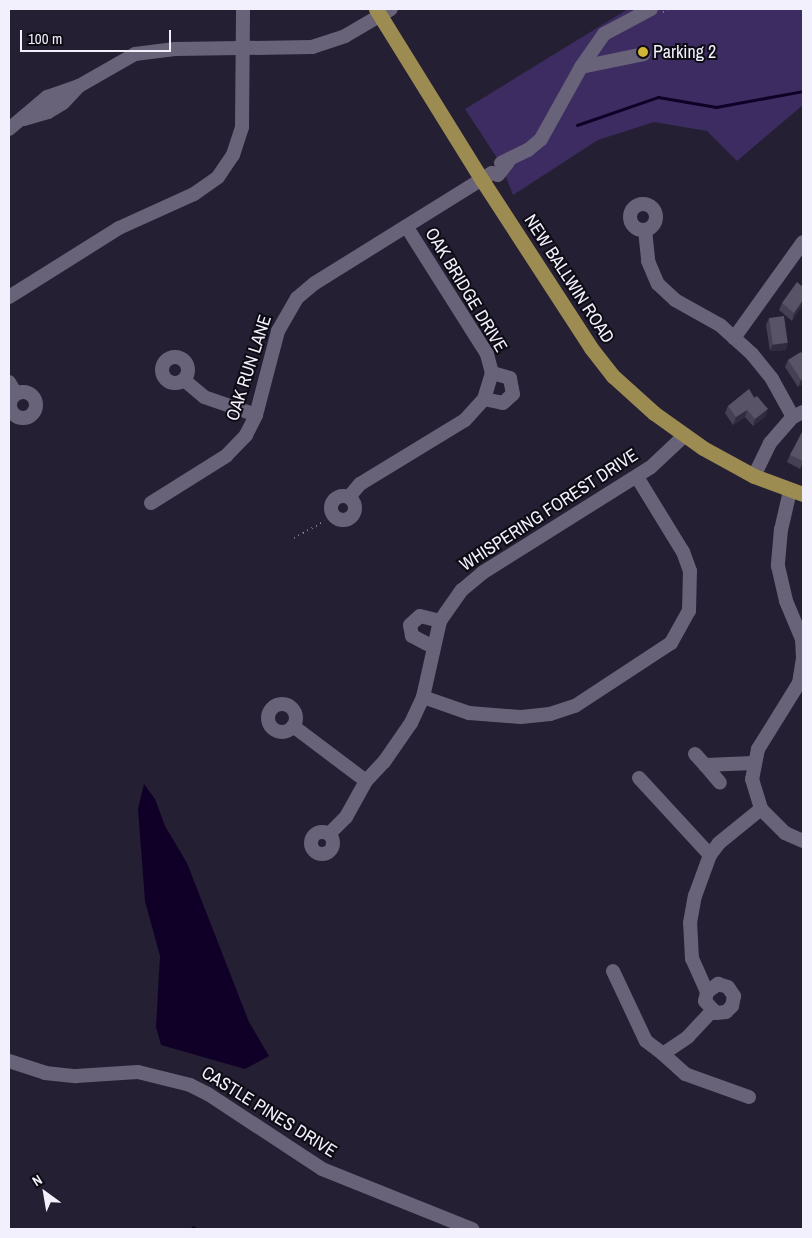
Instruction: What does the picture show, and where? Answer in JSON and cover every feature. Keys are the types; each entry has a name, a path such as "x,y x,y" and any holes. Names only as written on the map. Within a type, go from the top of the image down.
{"main road":[{"name":"NEW BALLWIN ROAD","path":"382,11 601,362 636,398 684,436 754,476 797,493"}],"street":[{"path":"9,297 118,228 194,194 218,176 233,156 242,127 243,9"},
{"path":"581,67 604,34 652,9"},
{"path":"9,129 24,120 48,97 79,86 118,62 145,52 175,49 296,49 328,43 382,11"},
{"path":"581,67 644,54"},
{"name":"OAK RUN LANE","path":"151,502 232,451 246,435 256,415 278,331 297,298 315,283 487,177 492,167 508,162 541,139 581,67"},
{"name":"OAK BRIDGE DRIVE","path":"406,226 487,354 492,373 485,395 503,403 513,394 510,378 492,373"},
{"path":"645,230 648,261 658,284 675,300 720,325 764,368 798,414 770,443 754,476"},
{"path":"734,338 803,242"},
{"path":"184,380 204,397 256,415"},
{"path":"349,497 360,484 465,420 485,395"},
{"name":"WHISPERING FOREST DRIVE","path":"329,834 346,817 366,781 402,738 423,697 440,621 462,590 482,573 637,477 684,436"},
{"path":"423,697 469,713 521,718 550,714 574,706 672,643 689,611 690,571 683,552 637,477"},
{"path":"797,493 781,530 778,566 781,584 803,639 803,665 753,763 754,792 761,809 780,829 803,841"},
{"path":"433,647 412,636 410,625 420,616 440,621"},
{"path":"293,726 366,781"},
{"path":"695,754 720,783"},
{"path":"705,766 753,763"},
{"path":"639,778 710,855"},
{"path":"707,992 692,959 690,923 710,855 720,843 761,809"},
{"path":"613,971 646,1041 685,1074 749,1097"},
{"path":"723,985 734,996 729,1010 721,1013 712,1011 705,1001 707,992 714,986 723,985"},
{"path":"662,1054 688,1037 712,1011"},
{"name":"CASTLE PINES DRIVE","path":"9,1061 45,1073 76,1076 138,1072 183,1082 208,1094 322,1169 472,1229"}],"path":[{"path":"294,538 325,520"}],"shaded area":[{"path":"628,9 803,9 803,105 737,161 707,131 654,122 598,140 513,195 501,164 465,109"},
{"path":"144,784 155,799 165,826 187,863 249,1022 269,1056 245,1069 161,1045 156,1027 160,956 145,901 138,809"}],"building":[{"path":"797,282 803,287 803,300 794,313 782,303"},
{"path":"784,316 788,343 773,345 769,318"},
{"path":"801,352 803,355 803,378 801,380 788,360"},
{"path":"749,389 754,398 757,396 768,409 755,419 747,410 736,417 728,406"},
{"path":"803,433 803,461 790,455"}],"waterway":[{"path":"577,125 658,97 716,107 803,91"}],"place":[{"name":"Parking 2","path":"643,52"}]}
